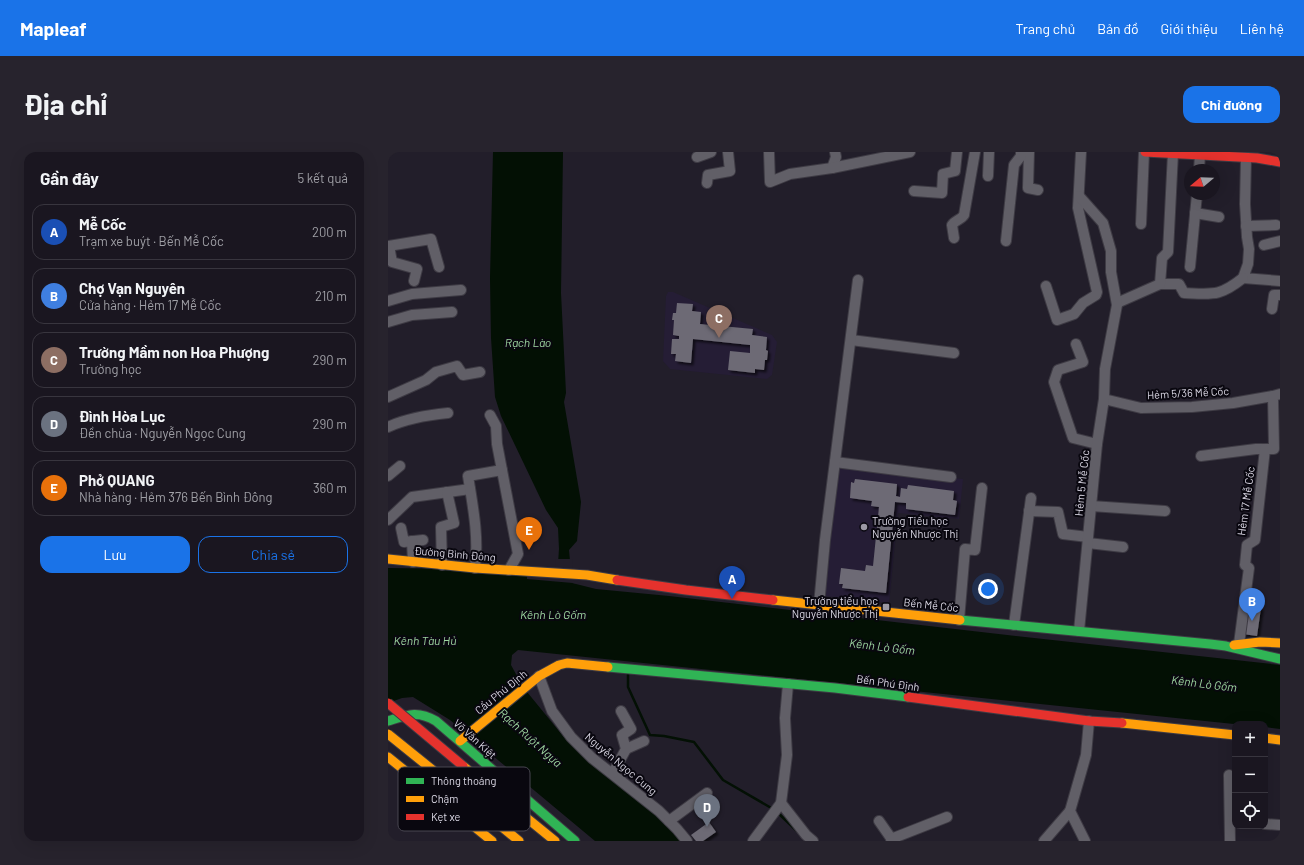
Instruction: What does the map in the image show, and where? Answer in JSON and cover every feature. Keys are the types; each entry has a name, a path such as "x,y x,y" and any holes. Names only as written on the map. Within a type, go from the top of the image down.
{"main road":[{"path":"1144,152 1246,158 1280,162"},
{"name":"Đường Bình Đông","path":"388,559 475,568 588,575"},
{"name":"Bến Mễ Cốc","path":"588,575 686,590 819,605 1226,646 1278,659"},
{"name":"Bến Mễ Cốc","path":"1226,646 1260,642 1279,643"},
{"path":"1278,659 1279,643"},
{"name":"Bến Phú Định","path":"539,676 559,665 567,663 605,666 835,688 1089,721 1136,724 1232,735"},
{"name":"Cầu Phú Định","path":"428,767 539,676"},
{"path":"388,703 458,767"},
{"name":"Võ Văn Kiệt","path":"388,721 410,714 419,713 428,715 462,739 493,767"},
{"path":"388,715 400,725"},
{"path":"388,734 429,767"},
{"path":"411,735 457,767"},
{"path":"1268,738 1280,740"},
{"path":"388,757 400,767"},
{"name":"Võ Văn Kiệt","path":"530,800 575,841"},
{"path":"530,822 556,841"},
{"path":"480,831 492,841"},
{"path":"507,831 519,841"},
{"path":"530,831 541,841"}],"street":[{"path":"697,157 711,152"},
{"path":"707,183 708,175 730,171 728,152"},
{"path":"769,152 770,182 790,174 832,168 910,152"},
{"path":"832,168 836,157 835,152"},
{"path":"914,191 942,193 943,174 955,171 957,152"},
{"path":"954,238 952,225 954,222 962,218 964,214 976,152"},
{"path":"988,176 989,152"},
{"path":"1006,241 1014,165 1021,156 1021,152"},
{"path":"1029,152 1028,188 1038,190"},
{"path":"1046,286 1057,320 1074,314 1083,302 1096,296 1097,292 1078,208 1081,152"},
{"path":"1141,224 1144,152"},
{"path":"1160,284 1162,258 1168,252 1172,154"},
{"path":"1199,164 1200,155"},
{"path":"1079,196 1103,223 1111,251 1111,272 1117,303 1160,284 1179,284 1184,293 1215,294 1231,288 1243,278 1248,264 1249,249 1246,226 1246,158"},
{"path":"1190,267 1196,200"},
{"path":"1195,213 1219,217"},
{"path":"1246,226 1276,225"},
{"path":"414,281 417,269 392,262 388,246 431,239 439,267"},
{"path":"1264,245 1280,241"},
{"path":"1243,278 1280,281"},
{"path":"819,605 825,540 858,280"},
{"path":"388,300 412,294 461,290"},
{"path":"1272,309 1274,296 1280,295"},
{"name":"Hẻm 5 Mễ Cốc","path":"1079,631 1097,444 1104,399 1105,369 1117,303"},
{"path":"388,322 412,315 452,312"},
{"path":"851,340 954,353"},
{"path":"1076,344 1083,362 1058,370 1054,382 1073,438 1097,444"},
{"path":"388,397 426,380 436,372 457,366 463,375 480,372"},
{"path":"1201,456 1256,449 1274,449 1276,395"},
{"name":"Hẻm 5/36 Mễ Cốc","path":"1104,399 1141,408 1192,407 1226,404 1276,395"},
{"path":"388,427 397,422 427,415 448,413"},
{"path":"490,415 496,426 497,444 518,554 509,570"},
{"name":"Hẻm 17 Mễ Cốc","path":"1239,644 1249,568 1245,565 1247,545 1255,540 1265,449"},
{"path":"835,462 951,477"},
{"path":"388,476 400,466"},
{"path":"475,568 477,549 475,515 468,476 502,470"},
{"path":"959,620 965,549 975,550 982,488"},
{"path":"388,520 412,497 470,489"},
{"path":"442,565 441,527 454,523 447,492"},
{"path":"1014,625 1031,498"},
{"path":"1091,506 1165,511"},
{"path":"1029,511 1058,512 1063,534 1123,547"},
{"path":"401,528 404,542 418,540 413,562"},
{"name":"Nguyễn Ngọc Cung","path":"539,676 552,711 571,737 592,758 669,821 687,841"},
{"path":"753,841 781,803 787,755 785,718 788,684"},
{"path":"621,711 631,729 622,735 626,748"},
{"path":"1044,841 1070,811 1086,755 1089,721"},
{"path":"613,774 626,748 644,741"},
{"path":"1229,775 1232,823 1230,841"},
{"path":"669,821 707,793"},
{"path":"781,803 806,835 813,841"},
{"path":"1070,811 1084,841"},
{"path":"878,821 892,840 947,817"},
{"path":"1268,824 1280,825"}],"shaded area":[{"path":"668,292 673,292 772,335 777,342 772,375 767,379 670,369 663,361 666,296"},
{"name":"Trường Tiểu học Nguyễn Nhược Thị","path":"838,466 963,479 959,519 898,513 889,603 825,596"}],"water":[{"path":"493,152 563,152 561,293 566,393 564,402 581,502 577,541 569,550 572,583 596,589 1280,665 1280,729 1268,727 1268,721 1232,721 1232,724 518,650 512,655 511,665 523,687 567,741 670,826 682,841 595,841 530,787 530,767 506,767 450,720 413,697 402,698 388,703 388,568 460,569 557,578 559,549 558,528 546,510 501,416 495,397 491,338 490,278"}],"pier":[{"path":"556,559 572,559 574,581 584,584 527,579 527,575 555,576"}],"building":[{"path":"677,303 693,304 692,311 701,312 700,324 753,329 752,335 767,337 766,350 768,351 764,370 755,369 755,373 728,370 730,351 750,353 750,345 693,339 691,363 675,361 676,354 671,354 672,339 679,339 679,336 673,335 674,320 672,320 673,313 676,313"},
{"path":"855,479 897,484 896,496 900,497 901,488 907,489 908,485 954,491 953,500 957,501 955,515 906,509 906,503 895,502 886,593 842,588 843,584 839,584 841,568 865,571 866,565 873,566 879,507 871,506 872,501 850,498 851,482 854,483"},
{"path":"1247,606 1261,608 1257,636 1243,634"},
{"path":"709,822 716,832 703,841 696,841 691,835"}],"waterway":[{"path":"628,673 628,687 650,735 664,736 694,742 723,780 773,809"},
{"path":"777,812 798,832"}],"traffic: fast":[{"path":"960,620 1210,644 1226,646 1280,659"},
{"path":"608,667 835,688 908,697"},
{"path":"388,721 407,715 423,716 436,721 489,767"},
{"path":"530,802 575,841"}],"traffic: slow":[{"path":"388,559 475,568 587,575 617,580"},
{"path":"773,600 960,620"},
{"path":"1234,645 1260,642 1280,643"},
{"path":"460,741 539,676 559,665 567,663 608,667"},
{"path":"1122,723 1232,735"},
{"path":"388,734 429,767"},
{"path":"1268,738 1280,740"},
{"path":"388,757 400,767"},
{"path":"530,821 555,841"},
{"path":"480,831 492,841"},
{"path":"507,831 519,841"}],"traffic: jam":[{"path":"1145,152 1257,158 1280,162"},
{"path":"617,580 773,600"},
{"path":"908,697 1089,721 1122,723"},
{"path":"388,703 463,766"}],"place":[{"name":"Trường Mầm non Hoa Phượng","path":"719,338"},
{"name":"Trường Tiểu học Nguyễn Nhược Thị","path":"864,527"},
{"name":"Phở QUANG","path":"529,550"},
{"name":"Mễ Cốc","path":"732,599"},
{"name":"Trường tiểu học Nguyễn Nhược Thị","path":"886,607"},
{"name":"Chợ Vạn Nguyên","path":"1252,621"},
{"name":"Đình Hòa Lục","path":"707,827"}],"water label":[{"name":"Rạch Lào","path":"528,343"},
{"name":"Kênh Lò Gốm","path":"553,615"},
{"name":"Kênh Tàu Hủ","path":"425,641"},
{"name":"Kênh Lò Gốm","path":"882,647"},
{"name":"Kênh Lò Gốm","path":"1204,684"},
{"name":"Rạch Ruột Ngựa","path":"530,738"}]}
